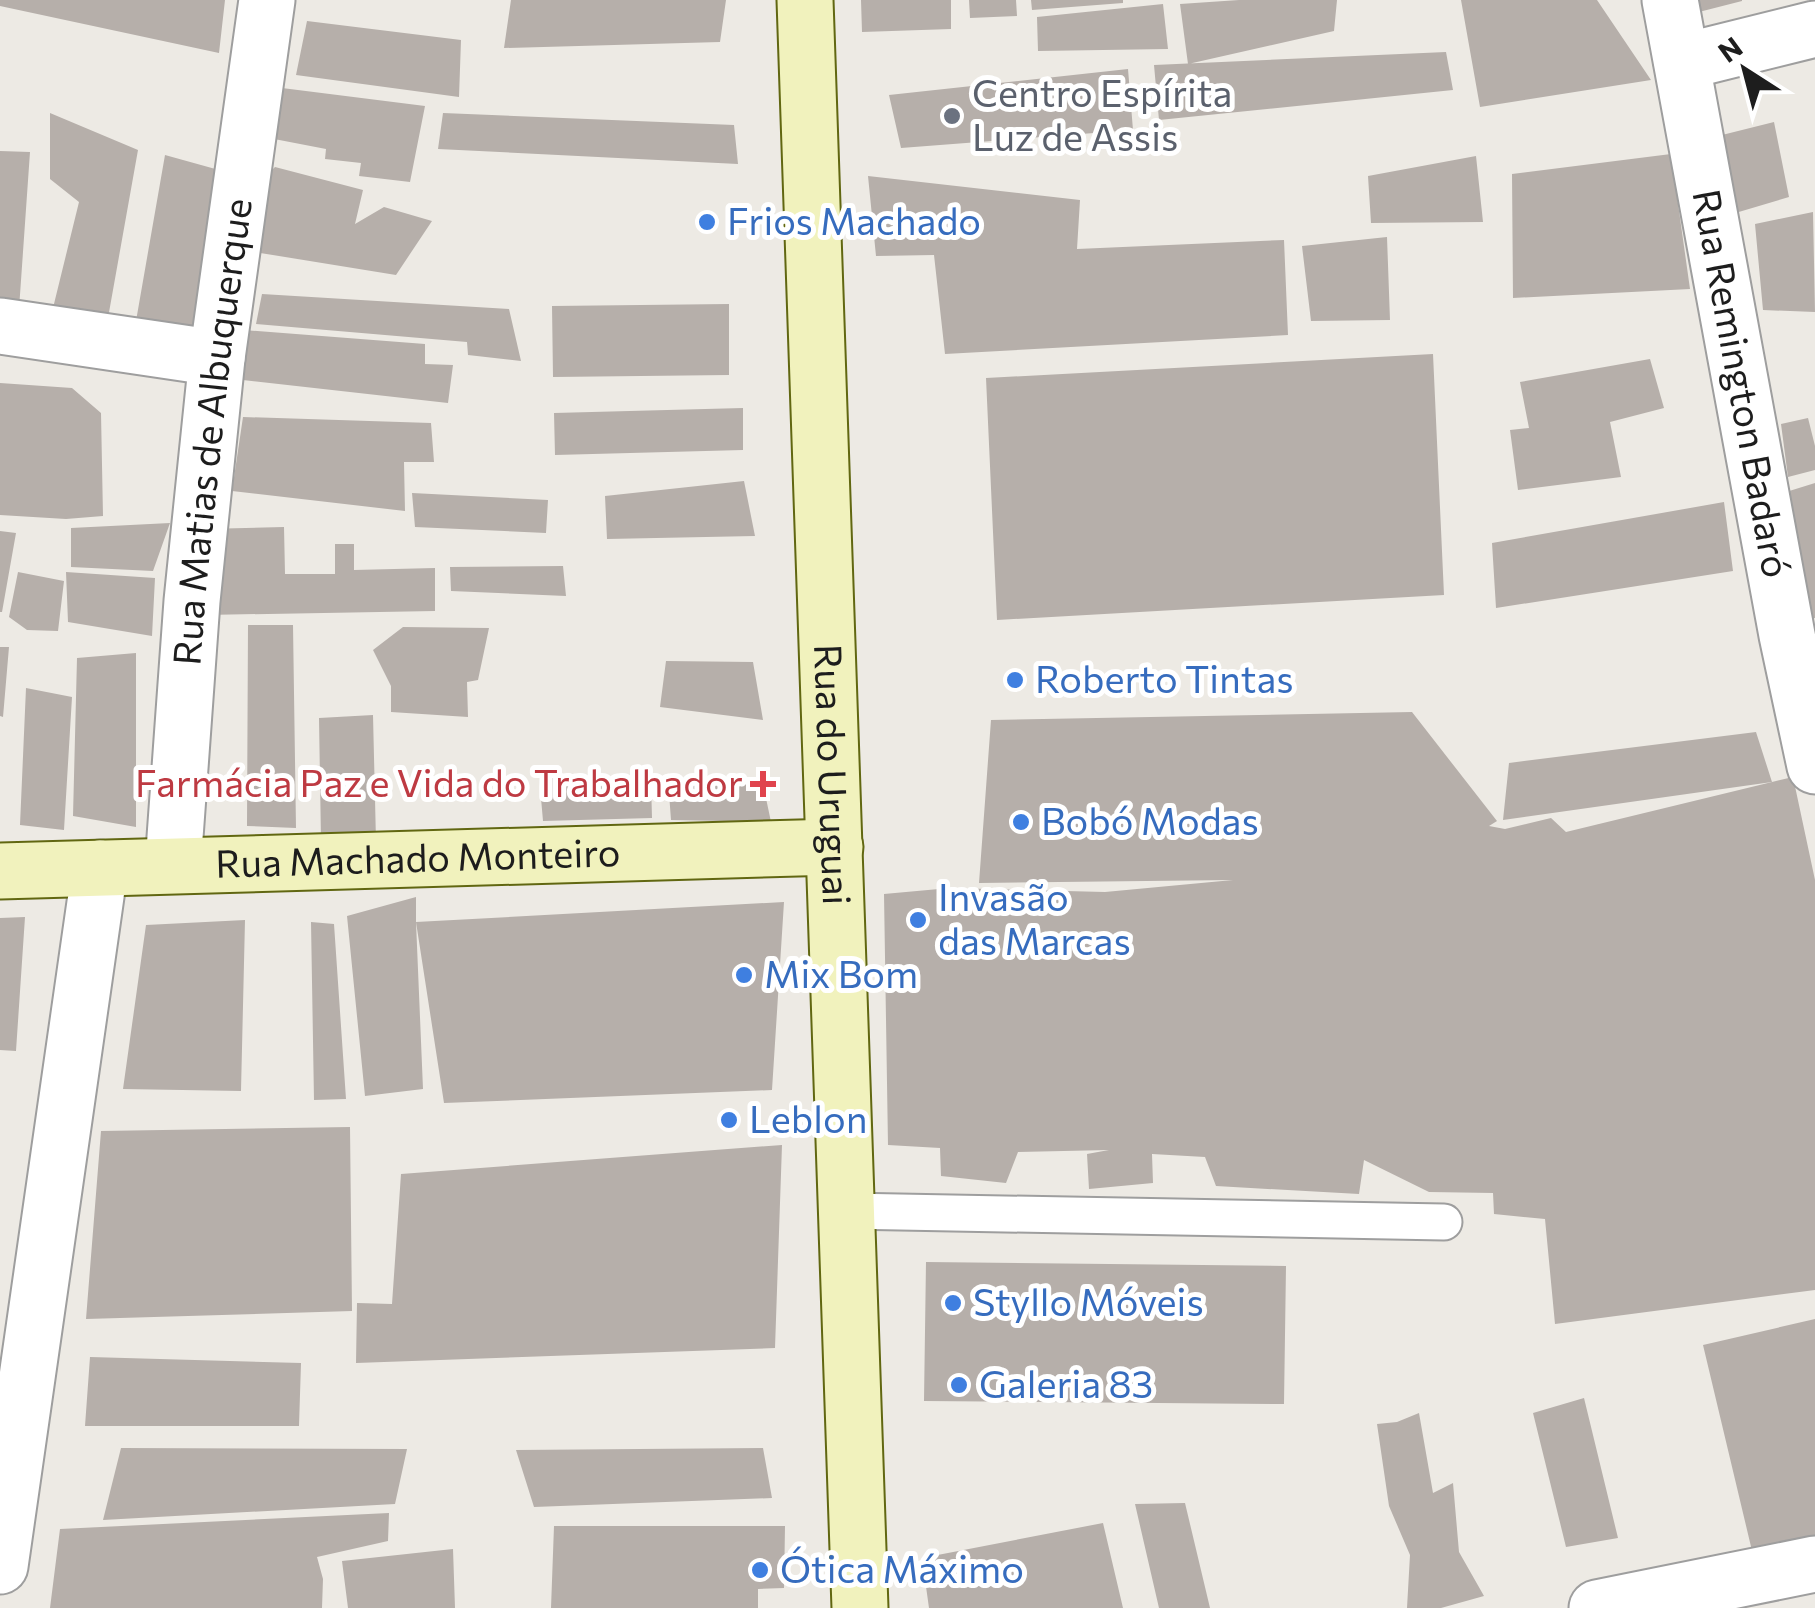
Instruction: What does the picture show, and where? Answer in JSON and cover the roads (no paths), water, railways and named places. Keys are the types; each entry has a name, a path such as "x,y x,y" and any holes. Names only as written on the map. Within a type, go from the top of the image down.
{"street":[{"name":"Rua Matias de Albuquerque","path":"173,865 193,586 217,358 268,0"},
{"name":"Rua do Uruguai","path":"805,0 860,1608"},
{"name":"Rua Remington Badaró","path":"1670,0 1801,632 1815,766"},
{"path":"1682,62 1815,29"},
{"path":"0,326 217,358"},
{"name":"Rua Machado Monteiro","path":"0,870 835,847"},
{"path":"0,1566 100,868"},
{"path":"1597,1608 1815,1564"}],"lane":[{"path":"848,1211 1444,1222"}],"place":[{"name":"Centro Espírita Luz de Assis","path":"952,116"},
{"name":"Frios Machado","path":"707,222"},
{"name":"Roberto Tintas","path":"1015,680"},
{"name":"Farmácia Paz e Vida do Trabalhador","path":"763,784"},
{"name":"Bobó Modas","path":"1021,822"},
{"name":"Invasão das Marcas","path":"918,920"},
{"name":"Mix Bom","path":"744,975"},
{"name":"Leblon","path":"729,1120"},
{"name":"Styllo Móveis","path":"953,1303"},
{"name":"Galeria 83","path":"959,1385"},
{"name":"Ótica Máximo","path":"760,1570"}]}
